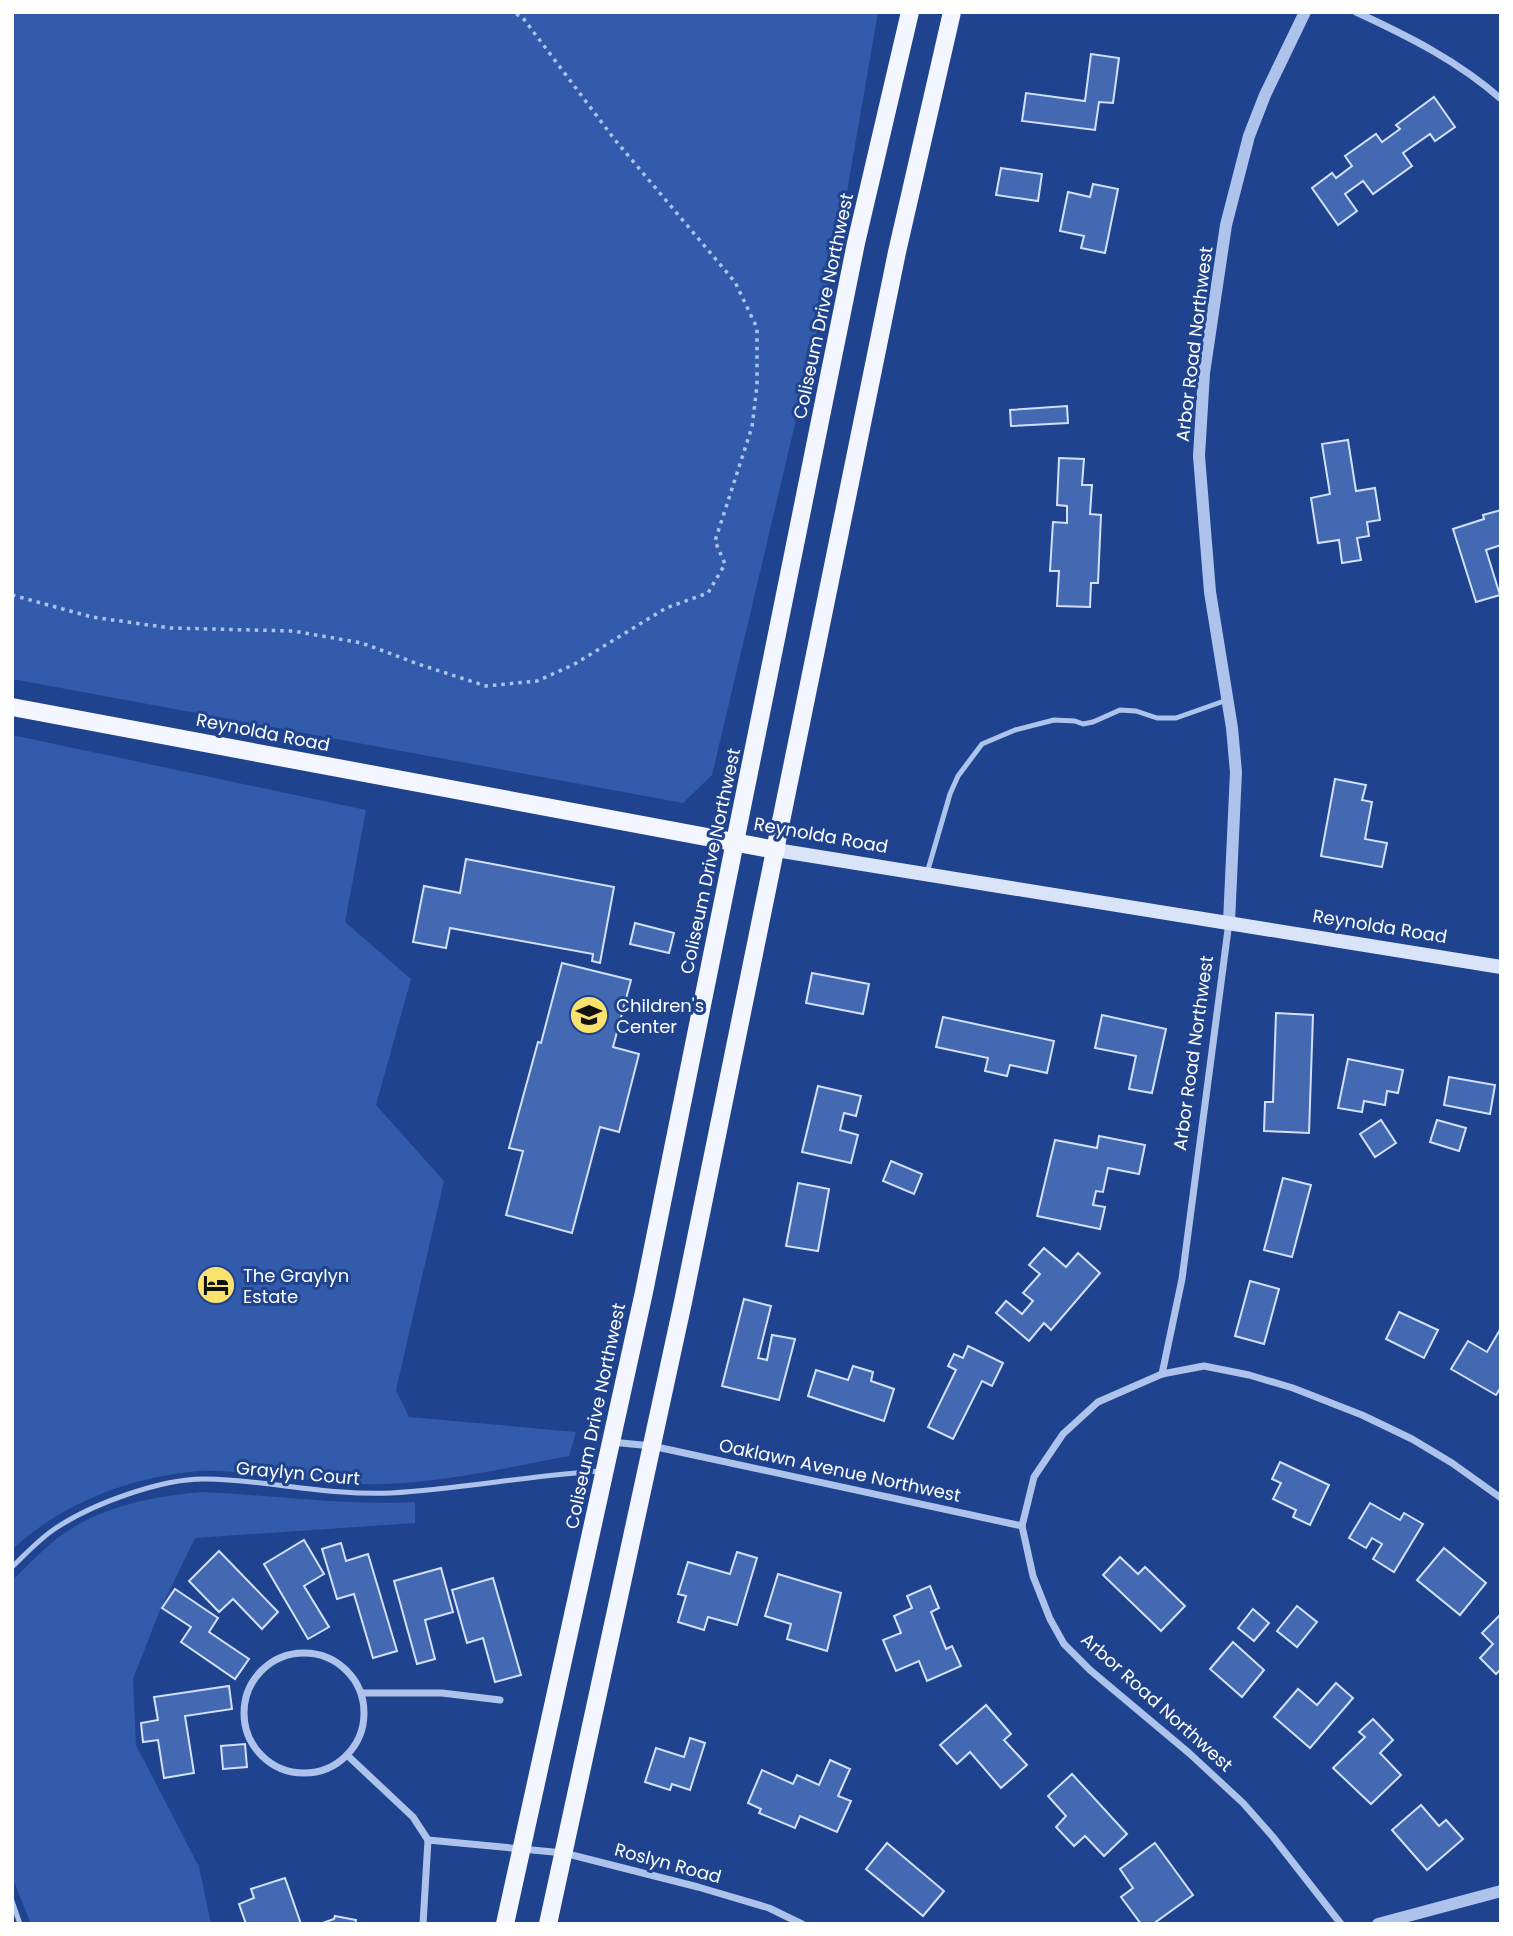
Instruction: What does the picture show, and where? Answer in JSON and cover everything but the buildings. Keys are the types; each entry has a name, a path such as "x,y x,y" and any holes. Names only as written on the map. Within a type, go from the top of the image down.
{"main road":[{"name":"Coliseum Drive Northwest","path":"505,1924 644,1292 856,243 910,12"},
{"path":"548,1924 652,1446 897,252 953,12"},
{"name":"Reynolda Road","path":"12,707 776,850 1501,967"}],"street":[{"name":"Arbor Road Northwest","path":"1305,12 1249,135 1226,225 1204,373 1199,456 1210,592 1236,772 1228,922 1182,1279 1163,1374 1098,1402 1063,1434 1034,1477 1022,1526 1033,1576 1050,1619 1064,1644 1090,1670 1189,1753 1243,1803 1341,1924"},
{"path":"1356,12 1419,41 1458,66 1501,99"},
{"path":"1163,1374 1204,1366 1293,1388 1412,1439 1501,1498"},
{"name":"Oaklawn Avenue Northwest","path":"611,1441 652,1446 1022,1526"},
{"path":"298,1652 312,1652 337,1661 356,1680 362,1693 365,1719 361,1733 347,1755 335,1764 311,1773 284,1770 272,1764 253,1745 247,1733 244,1706 247,1693 261,1670 298,1652"},
{"path":"362,1693 443,1693 500,1700"},
{"path":"347,1755 413,1817 428,1840 423,1924"},
{"name":"Roslyn Road","path":"428,1840 564,1853 769,1908 802,1924"},
{"path":"1378,1924 1501,1891"}],"lane":[{"path":"926,874 950,794 958,776 982,744 1015,730 1054,720 1083,724 1120,710 1136,711 1157,718 1176,718 1227,700"},
{"name":"Graylyn Court","path":"12,1567 45,1537 80,1514 131,1493 203,1479 322,1491 389,1493 604,1471"},
{"path":"12,1901 20,1924"}],"path":[{"path":"12,595 92,617 170,628 293,631 362,643 486,685 537,681 573,665 666,608 708,593 725,564 715,541 752,428 757,386 757,328 735,282 615,140 523,18 513,12"}],"shaded area":[{"path":"12,12 878,12 839,238 712,775 683,803 12,679"},
{"name":"The Graylyn Estate","path":"12,735 366,810 345,922 411,979 376,1105 444,1181 396,1390 409,1417 576,1432 569,1456 407,1483 335,1483 213,1471 165,1476 118,1488 72,1507 12,1550"},
{"path":"202,1492 335,1501 415,1502 415,1523 195,1538 160,1610 133,1679 136,1745 199,1867 211,1924 31,1924 12,1877 12,1581 53,1542 91,1518 146,1500"}],"place":[{"name":"Children's Center","path":"589,1015"},
{"name":"The Graylyn Estate","path":"216,1285"}]}
